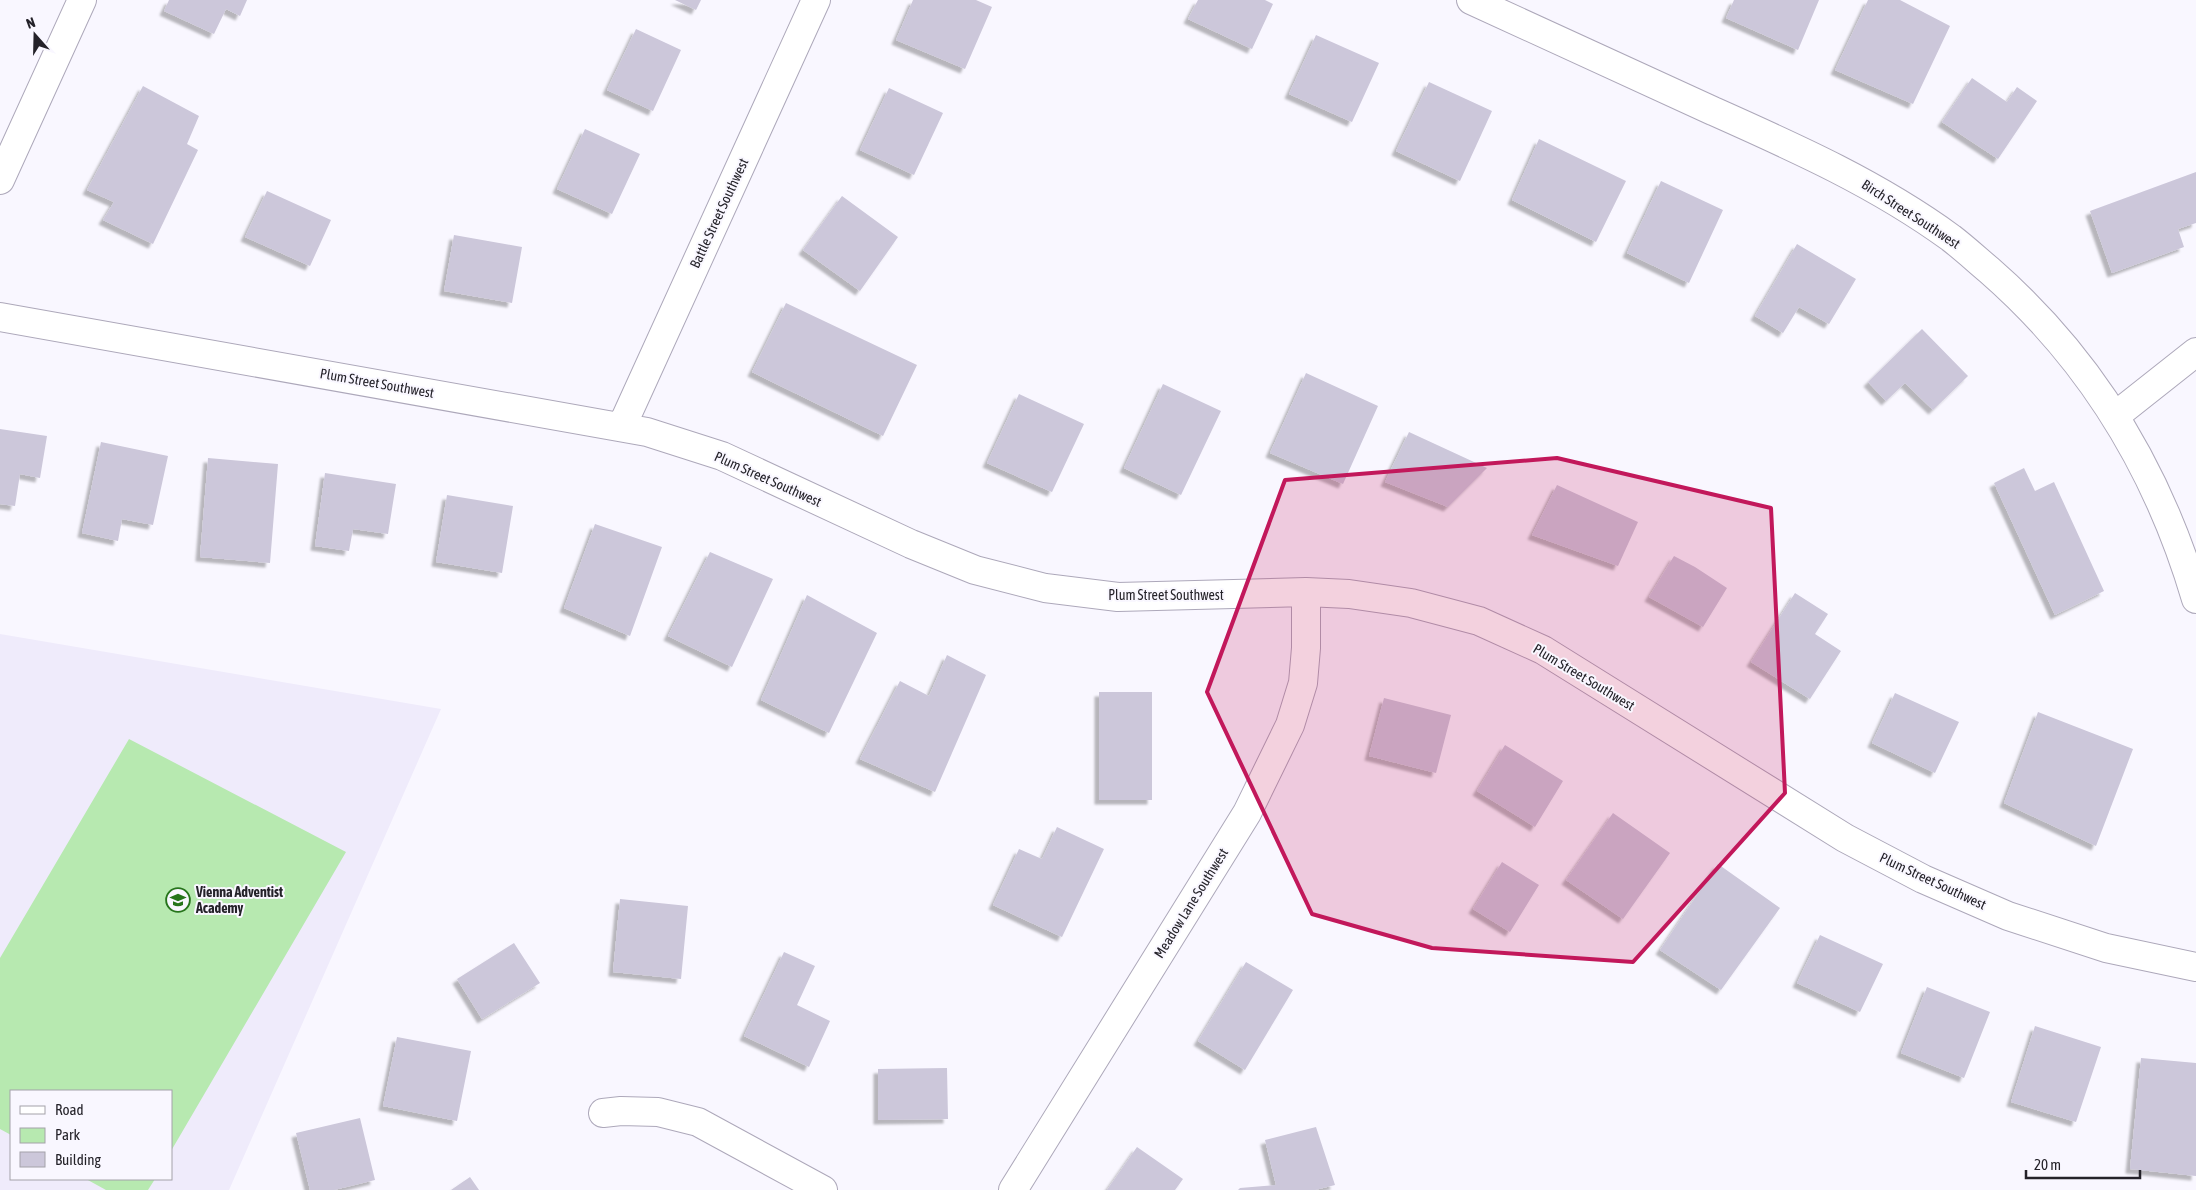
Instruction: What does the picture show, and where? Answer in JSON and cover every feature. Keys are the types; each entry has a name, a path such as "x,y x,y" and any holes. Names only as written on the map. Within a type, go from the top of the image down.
{"street":[{"path":"0,180 82,0"},
{"name":"Battle Street Southwest","path":"622,426 816,0"},
{"name":"Birch Street Southwest","path":"1471,0 1813,156 1883,192 1953,239 2018,295 2070,352 2115,416 2148,474 2181,550 2196,599"},
{"name":"Plum Street Southwest","path":"0,316 647,432 722,456 910,544 975,570 1045,588 1118,597 1306,592 1349,594 1411,603 1479,622 1543,650 1845,838 1923,880 2008,916 2106,948 2196,967"},
{"path":"2115,416 2196,352"},
{"name":"Meadow Lane Southwest","path":"1013,1190 1248,813 1290,725 1303,683 1306,648 1306,592"},
{"path":"603,1113 621,1111 658,1112 698,1122 823,1190"}],"highlighted area":[{"path":"1557,458 1771,508 1785,793 1633,962 1432,948 1312,914 1207,692 1285,480"}],"shaded area":[{"name":"Vienna Adventist Academy","path":"0,634 441,709 229,1190 0,1190"}],"green space":[{"path":"129,739 346,852 172,1149 172,1090 10,1090 10,1134 0,1129 0,958"},
{"path":"88,1180 154,1180 148,1190 106,1190"}],"building":[{"path":"169,0 247,0 240,16 226,9 214,34 164,11"},
{"path":"675,0 701,0 696,10"},
{"path":"913,0 976,0 992,7 965,69 896,40"},
{"path":"1198,0 1265,0 1273,4 1252,49 1188,19"},
{"path":"1734,0 1819,0 1798,50 1726,18"},
{"path":"1868,0 1900,0 1950,26 1913,104 1835,70"},
{"path":"636,29 681,50 653,111 607,90"},
{"path":"1316,35 1379,63 1352,122 1289,94"},
{"path":"1972,78 2007,102 2017,87 2037,101 1998,159 1942,122"},
{"path":"1429,82 1492,111 1460,181 1396,151"},
{"path":"143,86 199,116 187,144 198,150 153,244 103,220 114,202 87,190"},
{"path":"889,88 943,113 914,175 860,150"},
{"path":"585,129 640,154 612,214 557,189"},
{"path":"1539,139 1626,181 1596,242 1512,200"},
{"path":"2196,172 2196,223 2178,229 2184,247 2112,273 2090,211"},
{"path":"1661,181 1723,210 1689,283 1627,253"},
{"path":"267,191 331,220 310,266 245,237"},
{"path":"842,196 898,237 860,291 803,250"},
{"path":"454,235 522,247 512,303 444,291"},
{"path":"1797,244 1856,279 1829,324 1799,307 1783,333 1755,316"},
{"path":"786,303 917,365 883,436 752,372"},
{"path":"1922,329 1968,376 1933,410 1905,383 1886,401 1868,382"},
{"path":"1306,373 1378,406 1343,484 1270,453"},
{"path":"1163,384 1221,411 1181,495 1124,468"},
{"path":"1019,394 1084,424 1052,492 987,463"},
{"path":"0,429 47,436 40,478 20,474 15,506 0,504"},
{"path":"1409,432 1487,468 1448,507 1385,482"},
{"path":"101,442 168,456 153,525 122,519 118,541 82,533"},
{"path":"208,458 278,464 270,563 200,557"},
{"path":"2024,468 2035,491 2054,482 2104,591 2055,615 1994,483"},
{"path":"325,473 396,484 388,534 353,529 349,551 315,546"},
{"path":"1557,485 1638,522 1618,566 1532,535"},
{"path":"447,495 513,506 502,573 436,562"},
{"path":"595,524 662,547 630,636 564,608"},
{"path":"710,552 773,579 732,667 668,636"},
{"path":"1674,556 1727,588 1703,627 1649,597"},
{"path":"1795,593 1828,614 1815,634 1841,651 1810,699 1751,662"},
{"path":"807,595 877,633 829,733 761,700"},
{"path":"947,655 986,675 935,792 860,759 900,681 929,696"},
{"path":"1099,692 1152,692 1152,800 1099,800"},
{"path":"1895,693 1959,722 1935,773 1872,743"},
{"path":"1384,698 1451,715 1436,773 1369,756"},
{"path":"2038,712 2133,749 2096,846 2004,803"},
{"path":"1505,745 1563,781 1535,827 1477,791"},
{"path":"1613,813 1670,853 1623,919 1566,880"},
{"path":"1057,827 1104,849 1062,937 993,905 1019,849 1042,859"},
{"path":"1502,862 1539,885 1510,932 1473,909"},
{"path":"1718,864 1780,908 1721,990 1660,950"},
{"path":"620,899 688,906 681,979 613,972"},
{"path":"1820,935 1883,964 1860,1012 1797,983"},
{"path":"514,943 540,983 482,1019 457,979"},
{"path":"784,952 815,966 797,1005 830,1021 809,1067 744,1036"},
{"path":"1246,962 1293,990 1245,1070 1198,1041"},
{"path":"1927,987 1990,1012 1964,1078 1901,1053"},
{"path":"2035,1026 2101,1047 2076,1122 2011,1102"},
{"path":"397,1037 471,1051 457,1121 383,1106"},
{"path":"2141,1058 2196,1063 2196,1176 2130,1169"},
{"path":"947,1068 948,1119 878,1120 878,1069"},
{"path":"360,1118 375,1180 334,1190 310,1190 296,1133"},
{"path":"1316,1127 1335,1185 1315,1190 1238,1190 1240,1188 1276,1185 1265,1140"},
{"path":"1137,1147 1183,1179 1175,1190 1107,1190"},
{"path":"470,1177 479,1190 451,1190"}],"place":[{"name":"Vienna Adventist Academy","path":"178,900"}]}
